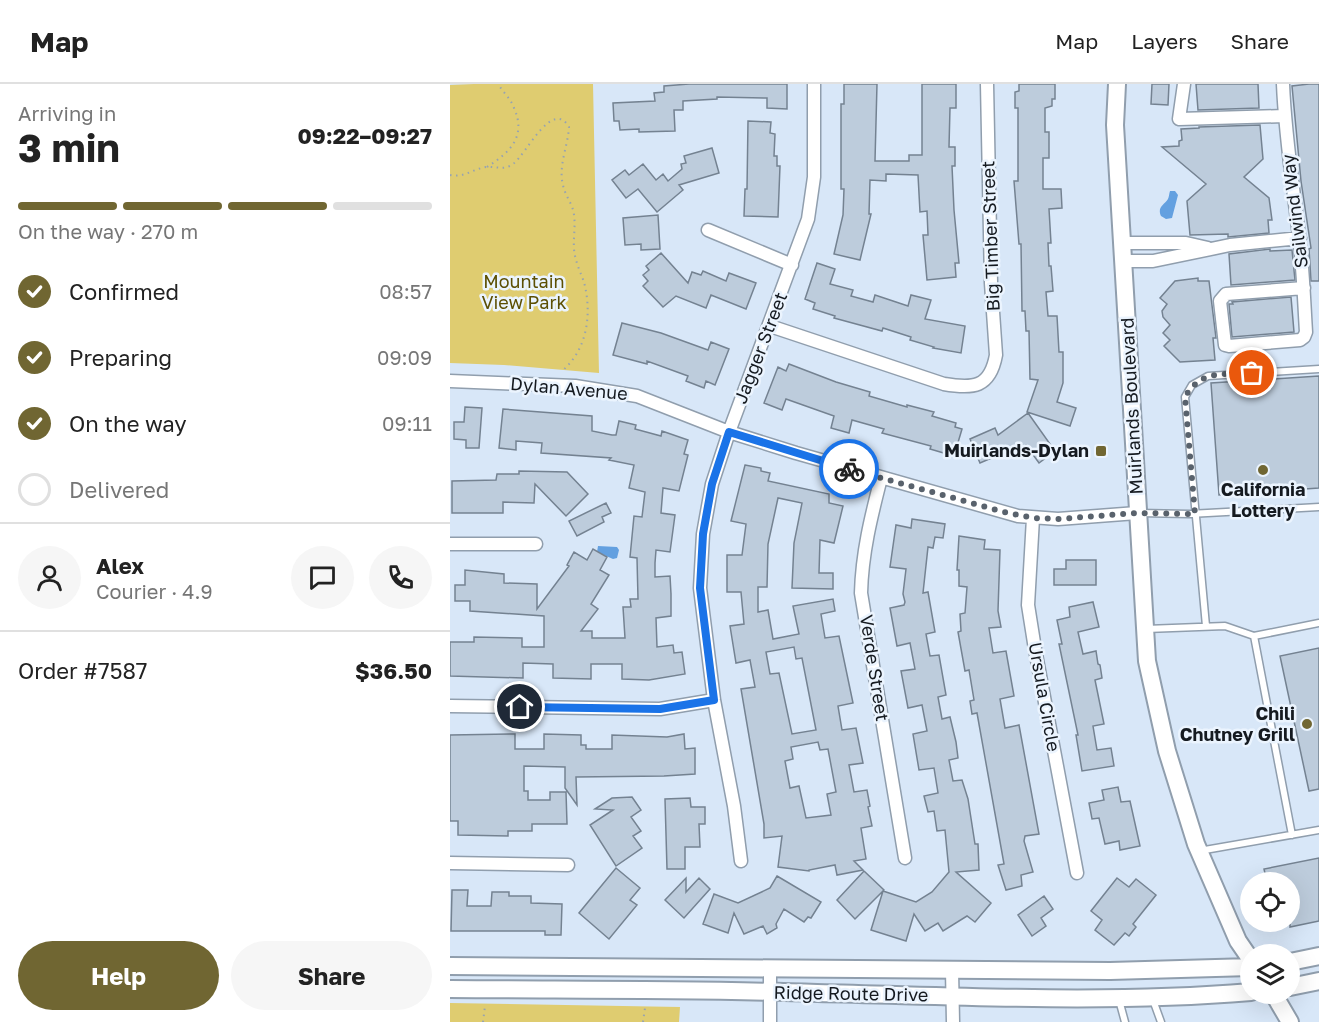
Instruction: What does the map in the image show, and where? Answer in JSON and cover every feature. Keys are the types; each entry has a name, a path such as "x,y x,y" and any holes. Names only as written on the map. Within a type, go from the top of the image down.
{"main road":[{"name":"Muirlands Boulevard","path":"1117,84 1115,125 1147,661 1167,751 1183,807 1199,851 1240,944"},
{"path":"1300,960 1319,956"},
{"name":"Ridge Route Drive","path":"450,966 1110,972 1240,967"},
{"path":"1300,985 1319,981"},
{"name":"Ridge Route Drive","path":"450,989 770,991 952,996 1118,997 1240,992"},
{"path":"1279,1004 1290,1022"}],"street":[{"name":"Jagger Street","path":"741,861 734,806 714,700 700,588 703,534 712,484 729,432 808,219 814,177 814,84"},
{"name":"Big Timber Street","path":"770,326 944,384 972,387 982,383 994,365 996,355 987,84"},
{"path":"1184,84 1179,119 1284,116"},
{"name":"Sailwind Way","path":"1283,84 1284,116 1300,238 1304,288 1306,332 1304,337 1288,341 1226,345 1220,301 1226,294 1304,288"},
{"path":"708,230 792,265"},
{"path":"1123,261 1153,261 1230,244 1300,238"},
{"path":"1123,243 1186,243 1212,249"},
{"name":"Dylan Avenue","path":"450,381 575,386 637,396 729,432 796,453 1004,512 1033,518 1058,519 1137,513"},
{"name":"Verde Street","path":"881,478 867,534 862,564 861,593 905,858"},
{"name":"Ursula Circle","path":"1033,518 1028,605 1077,873"},
{"path":"450,544 536,544"},
{"path":"450,706 660,709 714,700"},
{"path":"450,863 568,865"},
{"path":"770,969 770,1022"},
{"path":"952,970 953,1022"}],"lane":[{"path":"1206,626 1185,397 1192,385 1208,376 1319,369"},
{"path":"1137,513 1195,514 1319,507"},
{"path":"1146,628 1225,626 1254,636 1319,623"},
{"path":"1254,636 1292,834"},
{"path":"1199,851 1319,830"},
{"path":"1151,996 1161,1022"},
{"path":"1118,997 1125,1022"}],"path":[{"path":"450,175 465,175 487,167 510,150 516,140 519,129 515,109 498,84"},
{"path":"487,167 507,168 515,163 545,125 559,118 566,121 569,127 562,163 562,185 573,208 573,242 584,284 587,326 582,345 572,361 562,370"},
{"path":"483,1022 485,1006"},
{"path":"643,1022 645,1008"}],"green space":[{"name":"Mountain View Park","path":"593,84 599,373 450,363 450,85"},
{"path":"450,1003 680,1007 679,1022 450,1022"}],"water":[{"path":"1170,191 1175,191 1178,195 1172,218 1166,219 1161,216 1160,210 1168,199"},
{"path":"598,546 617,547 619,550 617,558 613,559 597,552"}],"building":[{"path":"787,84 787,109 767,108 767,98 717,97 717,99 683,101 683,110 674,110 675,131 620,130 619,121 614,121 613,103 655,101 654,93 664,92 664,86"},
{"path":"844,84 877,84 875,161 909,161 909,155 922,155 922,84 956,84 956,108 950,108 949,147 955,147 955,166 952,166 959,263 955,263 956,277 927,280 923,235 928,235 927,211 920,212 918,175 886,174 886,181 870,180 869,214 871,214 860,260 834,254 843,215 841,104 844,104"},
{"path":"1019,84 1055,84 1055,99 1052,99 1052,106 1045,108 1045,132 1049,132 1049,158 1043,158 1043,189 1061,189 1062,208 1049,209 1051,243 1048,243 1049,266 1051,266 1053,291 1046,292 1048,316 1057,316 1059,352 1063,352 1063,383 1057,402 1076,408 1070,426 1027,412 1038,380 1030,379 1029,331 1026,331 1025,311 1022,311 1021,244 1019,244 1014,181 1018,181 1018,108 1015,108 1015,92 1019,91"},
{"path":"1152,84 1169,84 1168,105 1151,104"},
{"path":"1196,84 1258,84 1259,108 1198,110"},
{"path":"1319,84 1319,281 1311,281 1309,249 1311,248 1301,181 1292,86"},
{"path":"748,121 771,122 770,133 775,134 774,156 777,156 777,166 780,166 778,217 744,216 745,189 747,189"},
{"path":"1260,125 1263,159 1244,177 1269,198 1272,220 1268,220 1269,233 1228,237 1228,234 1190,235 1187,201 1206,184 1162,147 1179,146 1179,141 1182,140 1181,129"},
{"path":"712,148 719,173 679,185 683,190 657,212 638,189 626,198 612,180 625,170 629,175 643,164 656,180 663,174 668,181 682,169 681,164 686,163 684,156"},
{"path":"658,215 660,249 641,250 641,244 625,245 623,218"},
{"path":"1270,249 1270,251 1292,250 1295,280 1231,285 1229,254"},
{"path":"661,253 688,283 692,272 701,275 703,271 726,281 729,273 756,283 746,309 711,295 706,308 676,296 663,307 643,286 648,281 643,275 649,270 646,266"},
{"path":"817,263 835,269 830,284 853,290 851,296 873,302 875,295 908,306 911,295 931,300 925,319 965,326 961,353 933,348 910,340 911,337 883,328 882,331 834,318 835,316 813,309 815,303 805,299"},
{"path":"1198,278 1198,281 1209,281 1216,338 1213,338 1215,360 1180,362 1164,346 1170,340 1163,333 1170,325 1163,317 1162,311 1167,304 1160,298 1175,281"},
{"path":"1291,297 1294,332 1232,337 1229,304"},
{"path":"622,323 661,333 708,350 711,342 729,349 715,385 706,381 704,388 686,381 688,376 647,361 647,364 613,355"},
{"path":"789,364 870,392 869,396 934,412 932,416 956,423 955,427 962,429 954,456 930,449 931,446 882,433 884,429 852,420 849,433 831,428 834,416 786,399 782,410 764,403 778,367 786,371"},
{"path":"1319,376 1319,488 1219,495 1211,383"},
{"path":"465,407 482,408 479,448 466,448 466,440 454,439 454,422 464,422"},
{"path":"503,409 592,416 592,431 616,435 619,421 636,425 635,429 661,436 662,431 688,440 684,454 688,455 679,491 663,488 661,513 675,515 670,552 656,550 655,563 655,577 670,576 671,594 671,616 656,618 657,647 673,645 674,653 682,652 685,674 649,680 622,679 622,664 591,664 591,679 553,678 553,664 523,663 523,678 450,676 450,642 474,642 474,637 522,638 522,647 544,647 544,616 470,611 470,601 455,601 455,585 465,585 465,570 504,574 504,583 537,584 537,609 569,566 567,565 574,552 587,560 593,549 607,557 600,570 609,575 591,604 598,609 581,631 592,631 592,638 625,638 623,607 631,607 630,599 638,599 637,558 630,557 634,516 642,517 645,492 629,488 634,465 609,460 611,458 541,453 542,443 516,441 516,450 499,448"},
{"path":"1028,413 1055,451 1039,463 1026,445 1019,450 1017,447 980,463 970,439 995,428 998,435"},
{"path":"745,465 761,468 761,471 770,473 768,481 829,494 829,503 843,506 834,543 820,540 819,573 833,573 833,589 792,588 794,543 802,503 778,498 768,544 767,587 758,587 758,612 768,610 773,639 799,634 793,606 833,599 835,611 821,614 825,638 839,636 853,703 838,706 842,730 856,728 863,763 849,765 854,792 867,790 870,806 868,807 872,826 861,828 866,859 854,861 863,870 837,875 835,865 809,871 778,867 782,836 764,838 764,824 741,689 755,687 750,660 736,663 730,626 744,624 741,592 727,592 727,555 742,555 746,524 731,521","holes":["794,647 796,659 802,658 816,730 792,734 779,673 770,674 766,652","818,742 820,750 828,749 836,792 827,794 831,815 806,818 799,786 790,788 785,761 793,759 791,747"]},
{"path":"519,471 567,472 588,494 566,516 535,484 534,503 503,502 503,513 452,513 452,481 496,480 497,474 519,474"},
{"path":"606,503 611,513 602,517 604,522 577,536 569,521"},
{"path":"912,519 945,524 943,538 935,537 933,548 928,547 923,593 928,592 935,632 926,634 930,656 939,655 946,695 938,697 942,719 950,717 956,742 958,758 949,760 953,781 962,780 968,799 975,844 978,844 979,870 956,872 991,903 975,922 967,916 943,931 938,923 925,931 914,914 906,941 871,930 883,891 916,902 932,892 949,872 945,830 937,831 934,811 928,812 924,796 938,793 934,768 919,770 913,734 927,731 922,705 908,708 901,671 915,669 910,643 897,646 890,608 904,605 905,602 903,594 906,569 890,567 896,525 911,528"},
{"path":"959,536 985,540 984,549 1000,550 998,611 1001,627 989,628 993,653 1006,651 1014,696 1000,699 1005,728 1019,725 1039,834 1025,836 1024,841 1033,872 1021,875 1022,886 1006,890 998,865 1004,864 977,713 972,714 970,701 974,700 969,670 965,671 958,632 961,631 960,614 965,613 967,587 959,586 959,570 957,570"},
{"path":"1066,560 1096,560 1096,585 1054,585 1054,569 1066,569"},
{"path":"1093,602 1099,627 1078,632 1083,654 1096,651 1100,665 1102,678 1095,680 1104,724 1093,726 1097,750 1111,748 1114,766 1082,771 1076,735 1078,735 1059,644 1062,644 1057,620 1070,617 1069,607"},
{"path":"1319,648 1319,789 1309,791 1280,656"},
{"path":"515,734 515,749 544,749 544,734 581,735 581,745 586,745 586,749 612,749 612,735 667,737 684,734 685,749 695,748 695,774 576,777 577,805 565,788 565,767 524,766 524,791 528,791 528,800 550,800 550,792 566,792 567,824 532,824 532,831 508,831 508,836 458,835 458,821 450,821 450,735"},
{"path":"1118,787 1121,802 1130,801 1140,846 1120,850 1119,841 1105,844 1099,818 1092,819 1089,803 1104,800 1102,790"},
{"path":"632,797 641,810 631,817 641,831 633,836 642,848 616,866 590,825 613,810 595,809 612,798"},
{"path":"690,798 691,807 705,807 705,824 699,824 700,847 685,847 685,869 667,869 665,799"},
{"path":"1319,858 1319,921 1300,925 1300,872 1265,872 1264,869"},
{"path":"616,868 640,888 630,900 637,905 609,939 579,913"},
{"path":"864,871 884,890 855,919 837,900"},
{"path":"777,876 821,902 811,918 808,917 804,922 784,909 776,924 777,928 767,934 763,926 744,934 734,913 728,933 703,924 714,894 738,903 770,888"},
{"path":"686,878 686,892 699,878 710,889 684,918 665,900"},
{"path":"1117,878 1129,887 1136,879 1156,895 1133,924 1136,927 1129,936 1125,933 1114,945 1095,930 1102,920 1091,911"},
{"path":"452,890 468,890 467,906 491,906 492,892 509,892 509,896 531,896 531,903 562,904 561,935 545,935 545,931 451,931"},
{"path":"1044,896 1053,909 1041,918 1046,926 1032,936 1018,915"}],"way so far":[{"path":"849,469 1018,516 1033,518 1058,519 1137,513 1195,514 1185,397 1192,385 1208,376 1252,373"}],"place":[{"name":"Muirlands-Dylan","path":"1101,451"},
{"name":"California Lottery","path":"1263,470"},
{"name":"Chili Chutney Grill","path":"1307,724"}],"route":[{"path":"520,707 660,709 714,700 700,588 703,534 712,484 729,432 849,469"}]}
